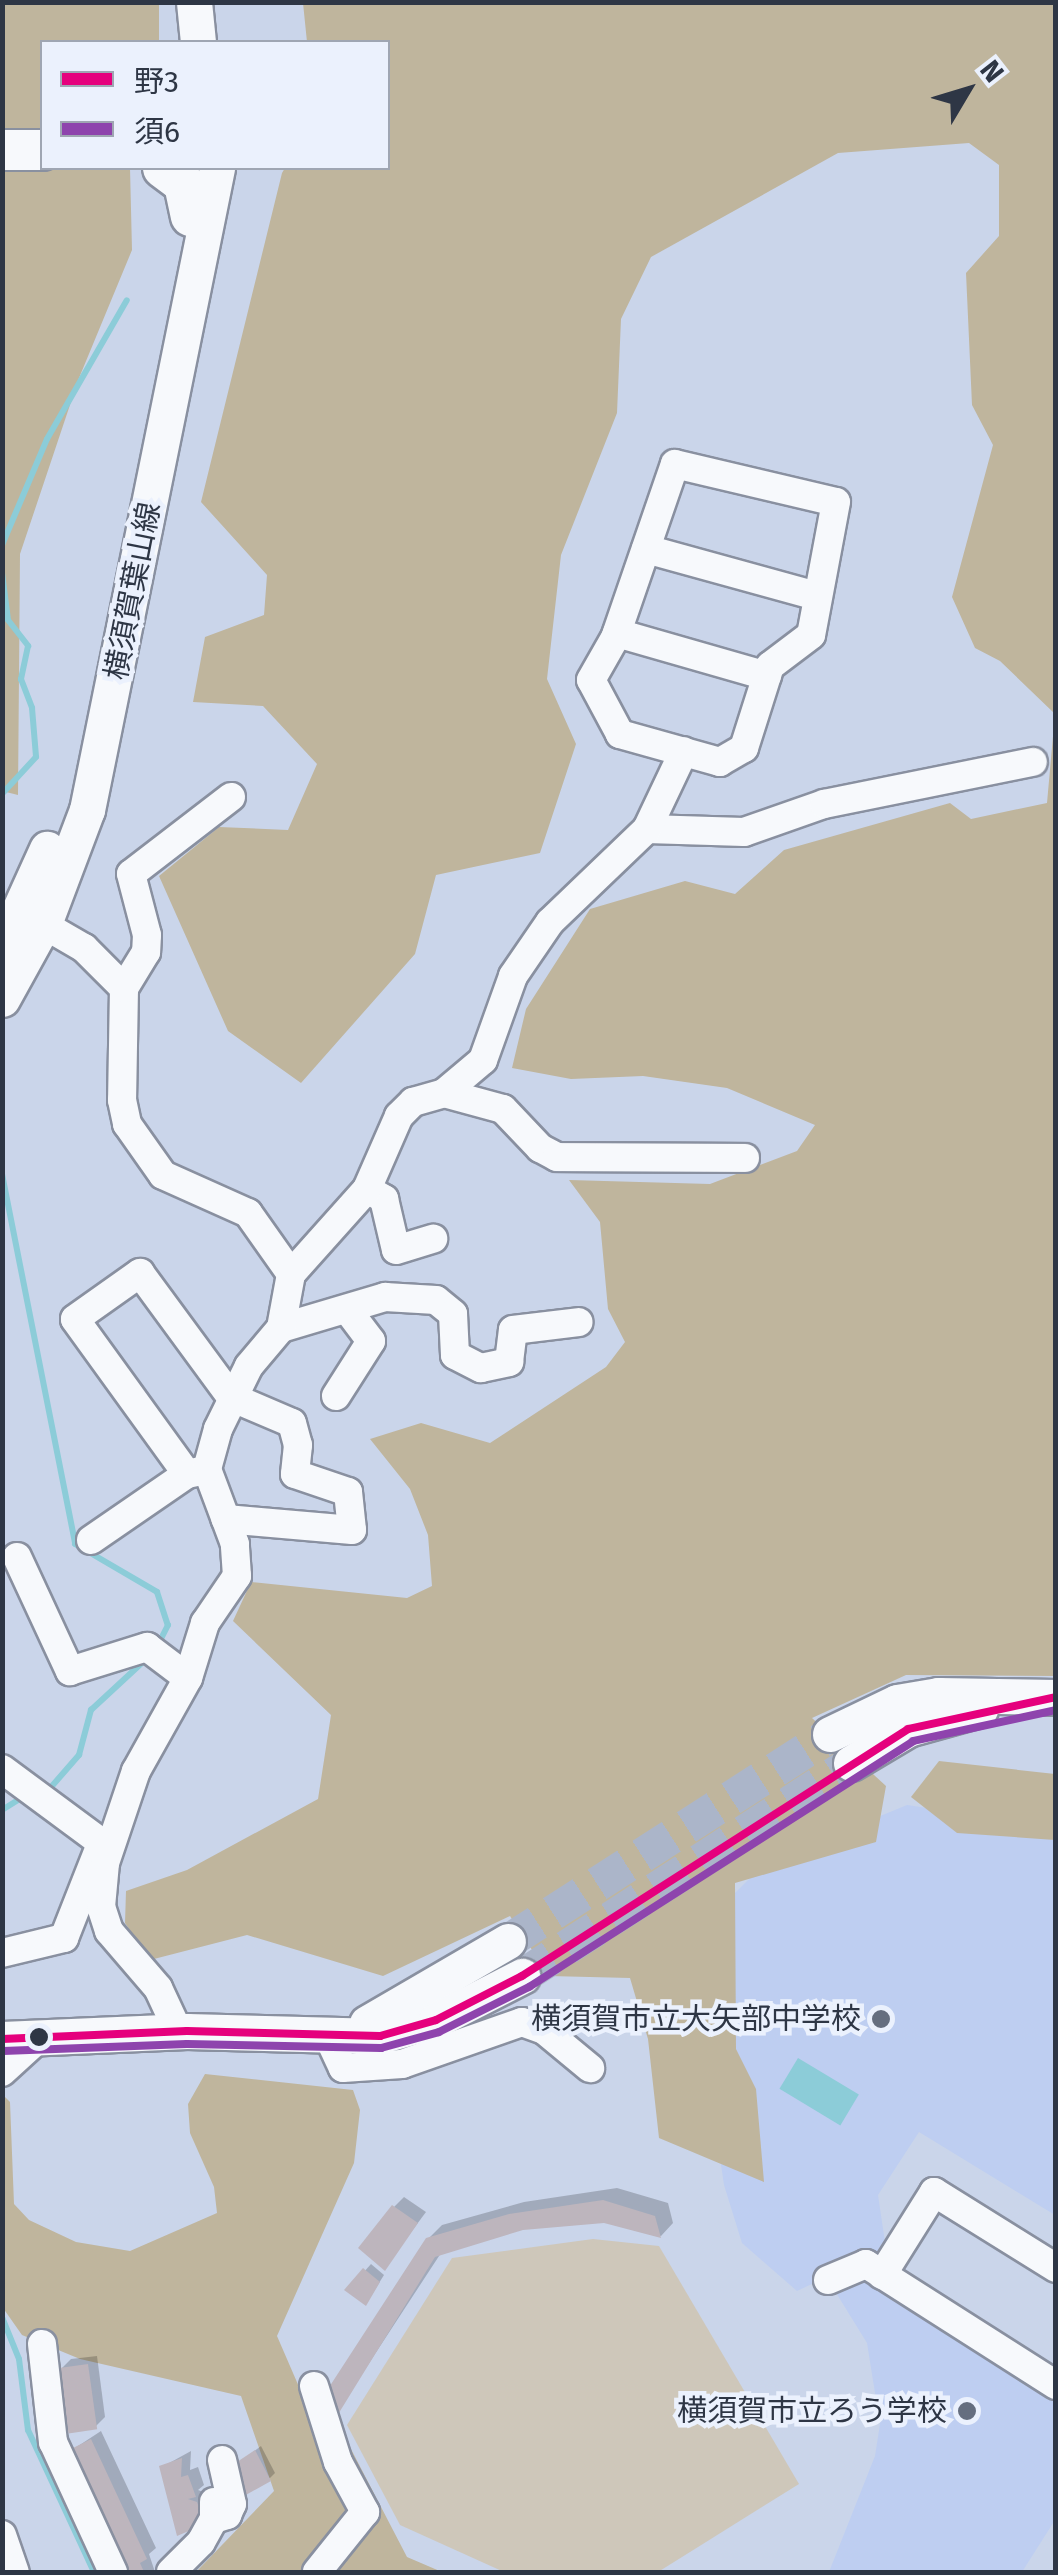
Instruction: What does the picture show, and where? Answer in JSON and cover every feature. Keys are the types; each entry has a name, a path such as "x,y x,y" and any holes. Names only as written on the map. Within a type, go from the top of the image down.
{"highway":[{"path":"2,132 40,131"},
{"path":"2,150 40,150"},
{"path":"166,170 184,184 191,216"}],"main road":[{"path":"194,2 198,40"},
{"path":"216,2 219,40"},
{"name":"横須賀葉山線","path":"2,999 23,917 64,804 91,700 191,216 196,170"},
{"name":"横須賀葉山線","path":"2,948 87,810 217,170"},
{"path":"851,1763 902,1716 938,1696 1056,1697"},
{"path":"830,1734 902,1716"},
{"path":"328,2036 374,2021 508,1941"},
{"path":"19,2040 81,2033 178,2031 380,2036 436,2020 522,1976"},
{"path":"2,2017 81,2033"}],"street":[{"path":"676,464 836,502 811,634 770,666 744,748 720,762 620,734 591,680 617,633 646,549 676,464"},
{"path":"646,549 817,596"},
{"path":"617,633 767,676"},
{"path":"91,1540 197,1471 232,1397 281,1328 291,1274 367,1189 399,1116 413,1102 444,1093 483,1060 513,976 550,922 648,828 684,751"},
{"path":"648,828 744,832 824,804 1033,762"},
{"path":"231,797 131,874 148,935 146,952 124,988 122,1100 136,1140 179,1187 248,1213 291,1274"},
{"path":"23,917 124,988"},
{"path":"444,1093 503,1109 540,1148 557,1156 745,1158"},
{"path":"367,1189 384,1199 396,1250 433,1239"},
{"path":"2,1953 64,1938 136,1771 188,1678 205,1623 238,1576 240,1561 225,1519 197,1471 75,1319 140,1273 232,1397 292,1422 298,1445 295,1474 348,1492 352,1530 225,1519"},
{"path":"281,1328 385,1297 436,1300 453,1314 455,1355 480,1368 509,1362 513,1330 580,1322"},
{"path":"336,1396 372,1341 348,1309"},
{"path":"17,1558 70,1671 146,1647 188,1678"},
{"path":"6,1779 107,1842"},
{"path":"107,1842 101,1907 109,1930 158,1988 178,2031"},
{"path":"328,2036 342,2068 382,2065 522,2022 544,2030 590,2068"},
{"path":"2,2072 19,2040"},
{"path":"882,2275 934,2192 1056,2268"},
{"path":"828,2280 866,2264 1056,2385"},
{"path":"42,2344 53,2442 113,2572"},
{"path":"314,2386 338,2462 364,2512 317,2572"},
{"path":"171,2572 214,2511 227,2515 232,2504 222,2460"},
{"path":"2,2535 15,2572"}],"shaded area":[{"path":"2,3 159,3 159,40 40,40 40,170 130,170 132,250 79,378 20,554 18,795 2,791"},
{"path":"303,3 1055,3 1055,714 1000,661 975,648 952,597 993,445 972,405 966,273 999,236 999,165 969,143 838,153 651,257 621,319 617,413 561,555 547,679 576,744 540,853 436,875 415,954 301,1083 228,1031 159,876 219,827 288,830 317,764 263,706 193,702 205,637 264,615 267,575 201,502 282,173 390,170 390,40 307,40"},
{"path":"1055,714 1055,1676 906,1675 812,1718 886,1786 876,1842 735,1883 736,2049 756,2089 764,2182 659,2138 648,2039 630,1978 549,1976 510,1916 383,1976 247,1935 150,1960 125,1923 126,1891 187,1870 318,1799 331,1715 233,1621 251,1582 407,1598 432,1586 428,1535 410,1489 370,1439 421,1423 490,1443 606,1367 625,1342 608,1309 600,1222 569,1180 710,1184 797,1151 815,1125 727,1088 643,1076 571,1079 512,1068 526,1009 590,909 685,881 735,894 784,850 950,803 971,819 1047,803"},
{"path":"939,1761 1055,1774 1055,1840 957,1833 911,1797"},
{"name":"横須賀市立大矢部中学校","path":"907,1805 1055,1827 1055,2215 919,2132 878,2195 886,2249 797,2291 742,2243 724,2185 705,2056 728,1900 764,1864"},
{"path":"798,2058 859,2095 840,2125 779,2089"},
{"path":"205,2074 353,2090 360,2110 354,2163 277,2336 306,2403 339,2426 407,2557 442,2572 196,2572 274,2491 241,2396 80,2359 22,2335 3,2308 2,2094 10,2102 14,2204 29,2220 76,2242 130,2251 217,2213 214,2187 190,2133 188,2104"},
{"path":"593,2239 659,2246 799,2484 658,2572 504,2572 400,2525 347,2425 452,2258"},
{"name":"横須賀市立ろう学校","path":"858,2274 1055,2397 1055,2520 1022,2572 829,2572 875,2456 880,2424 867,2343 830,2283"}],"building":[{"path":"603,2200 655,2216 661,2238 604,2223 523,2230 435,2257 337,2416 324,2395 426,2238 509,2214"},
{"path":"392,2205 418,2223 385,2271 358,2248"},
{"path":"363,2268 380,2282 366,2306 344,2290"},
{"path":"88,2364 97,2429 68,2433 59,2368"},
{"path":"91,2439 147,2559 140,2563 144,2572 120,2572 69,2450"},
{"path":"255,2450 271,2481 244,2496 231,2466"},
{"path":"182,2458 181,2477 188,2475 196,2497 188,2499 197,2502 205,2524 177,2536 159,2466"}],"waterway":[{"path":"2,545 47,439 127,300"},
{"path":"2,573 8,620 28,646 21,679 32,708 36,757 2,794"},
{"path":"2,1174 75,1544 157,1592 168,1625 157,1647"},
{"path":"45,1794 79,1755 91,1710 145,1660"},
{"path":"2,1810 23,1797"},
{"path":"2,2317 19,2359 28,2430 94,2572"}],"tunnel":[{"path":"508,1941 830,1734"},
{"path":"522,1976 851,1763"}],"transit line":[{"name":"野3","path":"2,2039 187,2031 380,2036 436,2020 522,1976 908,1729 1056,1697"},
{"name":"須6","path":"3,2051 187,2044 381,2048 439,2032 529,1987 913,1741 1056,1710"}],"place":[{"name":"横須賀市立大矢部中学校","path":"881,2019"},
{"name":"横須賀市立ろう学校","path":"967,2411"}]}
